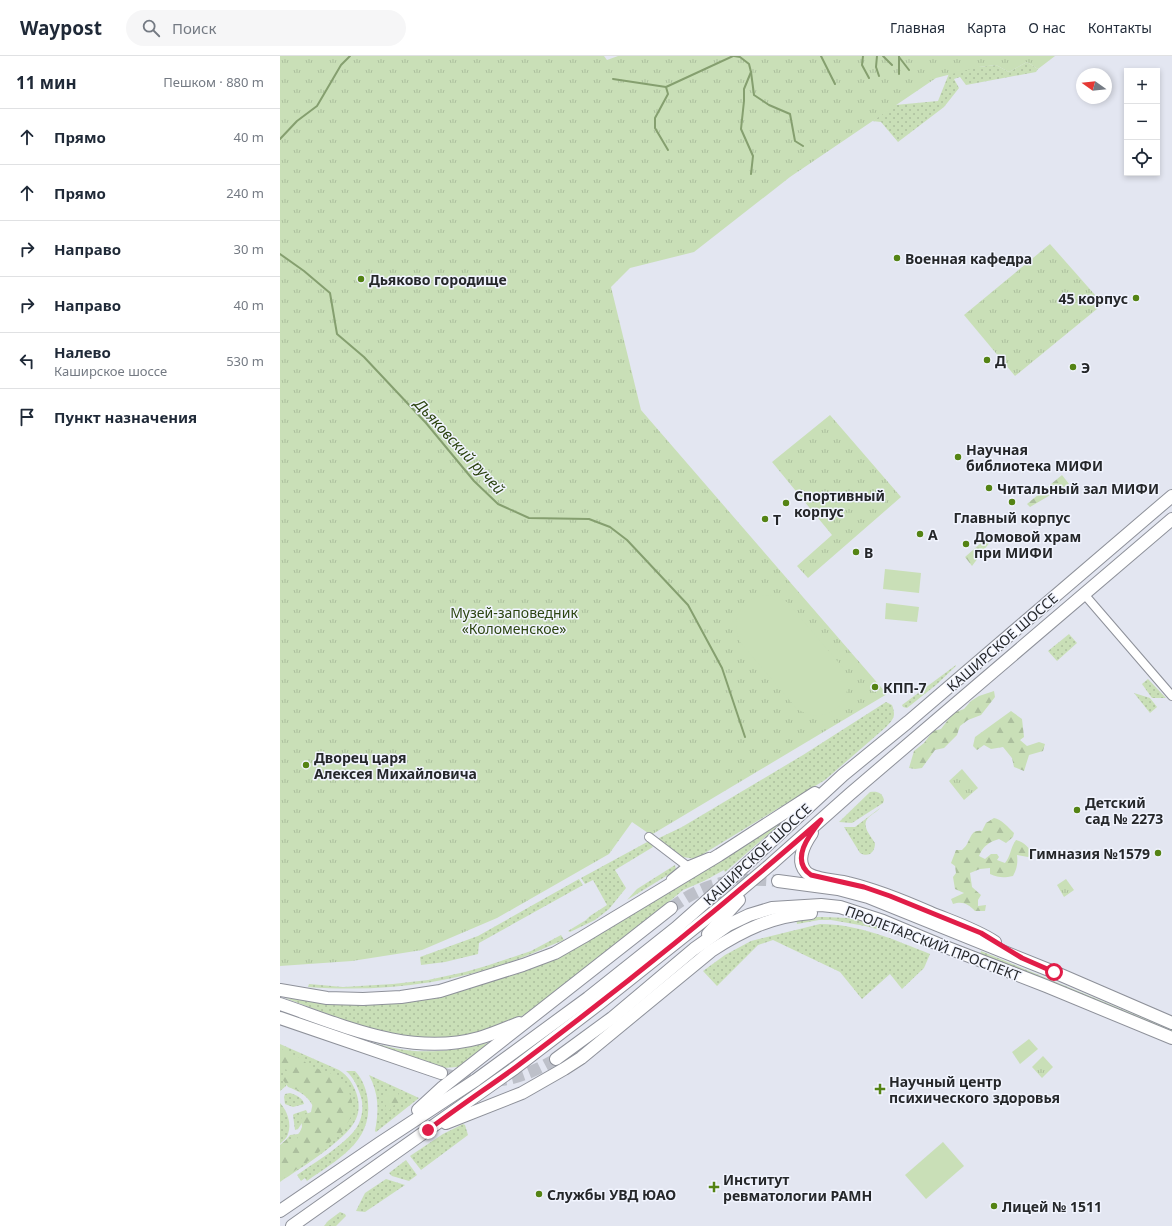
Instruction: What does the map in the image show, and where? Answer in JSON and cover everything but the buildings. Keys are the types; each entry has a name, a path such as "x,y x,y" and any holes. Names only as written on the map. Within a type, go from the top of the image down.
{"main road":[{"name":"КАШИРСКОЕ ШОССЕ","path":"280,1211 382,1141 476,1080 533,1039 670,933 843,775 908,722 1172,496"},
{"name":"КАШИРСКОЕ ШОССЕ","path":"292,1226 515,1068 600,1003 718,909 1172,519"},
{"path":"280,990 327,998 363,999 401,997 440,991 524,965 555,953 665,888 843,775"},
{"path":"821,820 802,848 803,865 807,872 817,877 864,887 890,896 981,933 1022,958"},
{"path":"556,1059 612,1018 694,949 770,865"},
{"name":"ПРОЛЕТАРСКИЙ ПРОСПЕКТ","path":"778,881 838,890 868,897 1022,958 1106,993 1172,1023"},
{"name":"ПРОЛЕТАРСКИЙ ПРОСПЕКТ","path":"694,949 728,925 749,915 772,908 821,905 840,907 883,921 1172,1038"},
{"path":"382,1141 443,1087 671,908"},
{"path":"428,1130 522,1093 564,1069 581,1058 711,951 750,928 771,919 799,914 833,912 864,914"},
{"path":"280,1004 345,1027 379,1037 411,1043 426,1044 444,1044 479,1038 535,1016"},
{"path":"280,1018 441,1073"}],"street":[{"path":"1084,594 1172,696"},
{"path":"649,837 687,866"},
{"path":"665,888 674,876 687,866 705,857 719,855"}],"green space":[{"name":"Музей-заповедник «Коломенское»","path":"280,56 604,56 607,60 618,56 1055,56 1038,69 1027,62 1009,72 996,65 979,67 936,78 790,177 694,252 630,268 611,287 641,410 887,694 651,835 632,822 609,854 497,918 422,950 352,961 280,966"},
{"path":"956,56 979,67 996,65 1009,72 1027,62 1038,69 1036,72 966,85 960,77 954,79 959,88 944,107 898,142 881,122 872,121 895,105 938,101"},
{"path":"1050,244 1103,304 1015,376 964,315"},
{"path":"830,415 901,497 808,578 797,566 832,535 772,462"},
{"path":"1062,475 1069,484 1030,507 1027,504"},
{"path":"990,535 993,538 972,566 965,557"},
{"path":"885,569 921,573 919,593 883,589"},
{"path":"763,595 776,596 787,602 844,669 847,681 847,691 843,701 837,708 829,713 819,715 808,714 797,709 740,642 736,626 739,612 748,602"},
{"path":"886,603 919,607 917,622 885,619"},
{"path":"1069,634 1077,643 1057,661 1048,651"},
{"path":"956,665 936,685 907,708 903,707 902,705"},
{"path":"1148,679 1166,698 1152,698 1142,684"},
{"path":"994,691 995,697 981,715 968,720 960,726 957,735 944,748 935,750 922,768 909,768 914,751 924,743 933,731 941,729 953,713 964,709 971,701 979,696"},
{"path":"1134,693 1150,698 1157,707 1150,713"},
{"path":"886,702 892,705 893,709 894,717 891,722 825,780 695,859 683,857 657,839 682,827 803,755"},
{"path":"1011,711 1022,719 1024,737 1020,740 1027,746 1039,742 1045,744 1043,751 1029,755 1024,771 1014,767 1012,758 1003,747 991,749 984,745 977,750 973,746 975,737"},
{"path":"962,769 978,788 964,800 949,781"},
{"path":"870,792 877,792 881,794 884,800 883,803 852,823 839,822"},
{"path":"880,808 866,821 866,828 875,843 874,849 871,853 866,855 860,853 844,827 855,827"},
{"path":"994,818 1002,822 1014,833 1013,837 1006,843 999,839 989,843 984,847 979,856 985,859 991,854 997,854 999,857 997,860 1005,863 1016,840 1024,844 1034,854 1028,857 1017,855 1017,866 1013,876 1002,877 990,874 990,868 980,869 970,873 972,887 981,895 978,900 978,906 986,905 985,911 975,911 963,903 953,904 951,899 964,893 955,889 953,877 956,873 955,866 951,863 956,850 962,850 976,831 982,831 986,823"},
{"path":"779,821 780,824 725,872 724,870 683,890 637,929 544,1002 528,1013 489,1032 437,1041 373,1031 285,998 329,1003 427,997 464,990 519,973 572,949 663,896"},
{"path":"649,841 653,847 615,870 626,888 609,909 595,920 570,932 568,931 607,905 593,880 585,884 581,878"},
{"path":"675,865 676,870 627,900 637,889"},
{"path":"579,879 583,885 479,943 478,954 445,962 421,965 420,957 478,936"},
{"path":"1066,879 1074,890 1064,897 1057,885"},
{"path":"813,917 860,920 888,929 933,948 896,934 865,926 831,920 819,920 797,924 796,919"},
{"path":"820,924 863,930 890,938 930,954 924,968 902,989 890,974 862,999 840,972 773,940 758,945 717,986 703,971 725,955 751,941"},
{"path":"561,935 564,940 524,957 485,970 460,976 410,985 385,987 334,988 308,987 309,984 343,987 428,980 465,972 531,951"},
{"path":"981,951 1172,1030 1172,1033 980,954"},
{"path":"1029,1039 1038,1049 1020,1064 1012,1052"},
{"path":"366,1041 394,1048 417,1051 441,1051 487,1043 489,1044 458,1067 443,1068"},
{"path":"280,1044 342,1072 353,1085 359,1106 356,1119 343,1135 310,1162 280,1182 280,1148 290,1135 298,1134 308,1124 314,1108 307,1098 289,1087 287,1082 286,1086 280,1091"},
{"path":"280,1048 300,1058 310,1066 330,1073 346,1084 352,1101 351,1117 342,1132 311,1159 280,1181 280,1145 287,1139 297,1139 302,1127 301,1116 311,1112 313,1102 302,1091 288,1087 283,1080 287,1070 280,1067"},
{"path":"1043,1056 1053,1067 1042,1078 1032,1067"},
{"path":"346,1071 355,1071 366,1089 368,1116 364,1129 350,1149 340,1158 307,1181 305,1178 301,1181 297,1175 321,1159 345,1140 357,1127 361,1119 362,1102 358,1087"},
{"path":"369,1075 419,1098 376,1132 377,1103 375,1089"},
{"path":"290,1093 301,1098 304,1104 293,1107 285,1104 285,1094"},
{"path":"387,1093 398,1093 401,1101 398,1106 394,1105 389,1111 385,1109 387,1102 384,1098"},
{"path":"280,1103 287,1113 289,1130 285,1139 280,1144"},
{"path":"306,1110 308,1114 298,1129 295,1130 293,1115"},
{"path":"463,1124 465,1125 468,1135 421,1170 410,1156 443,1134"},
{"path":"943,1142 964,1166 926,1199 905,1175"},
{"path":"406,1160 417,1175 409,1181 392,1176 389,1173"},
{"path":"386,1179 405,1185 365,1212 356,1211 365,1193"},
{"path":"340,1212 346,1216 336,1226 324,1226 328,1221"}],"waterway":[{"name":"Дьяковский ручей","path":"280,139 297,121 317,106 341,65 350,56"},
{"path":"613,79 666,87 733,56"},
{"path":"734,56 740,57 749,64 751,72 744,89 741,129 753,156 751,174"},
{"path":"821,56 835,84"},
{"path":"863,56 862,65 869,78"},
{"path":"877,56 876,67 879,76"},
{"path":"883,56 892,65"},
{"path":"899,56 899,74"},
{"path":"899,57 909,70"},
{"path":"751,72 754,95 769,105 790,114 795,141 803,146"},
{"path":"666,87 668,94 655,118 655,128 668,150"},
{"name":"Дьяковский ручей","path":"280,254 304,271 330,293 337,334 364,357 426,423 474,481 498,504 529,518 589,519 610,527 627,540 688,605 722,668 745,737"}],"tunnel":[{"path":"671,908 697,892 722,883 748,880 778,881"},
{"path":"441,1073 473,1080 500,1080 514,1078 556,1059"}],"place":[{"name":"Военная кафедра","path":"897,258"},
{"name":"Дьяково городище","path":"361,279"},
{"name":"45 корпус","path":"1136,298"},
{"name":"Д","path":"987,360"},
{"name":"Э","path":"1073,367"},
{"name":"Научная библиотека МИФИ","path":"958,457"},
{"name":"Читальный зал МИФИ","path":"989,488"},
{"name":"Главный корпус","path":"1012,502"},
{"name":"Спортивный корпус","path":"786,503"},
{"name":"Т","path":"765,519"},
{"name":"А","path":"920,534"},
{"name":"Домовой храм при МИФИ","path":"966,544"},
{"name":"В","path":"856,552"},
{"name":"КПП-7","path":"875,687"},
{"name":"Дворец царя Алексея Михайловича","path":"306,765"},
{"name":"Детский сад № 2273","path":"1077,810"},
{"name":"Гимназия №1579","path":"1158,853"},
{"name":"Научный центр психического здоровья","path":"880,1089"},
{"name":"Институт ревматологии РАМН","path":"714,1187"},
{"name":"Службы УВД ЮАО","path":"539,1194"},
{"name":"Лицей № 1511","path":"994,1206"}],"route":[{"path":"428,1130 515,1068 600,1003 718,909 821,820 802,848 804,869 811,875 846,882 890,896 981,933 1022,958 1054,972"}]}
